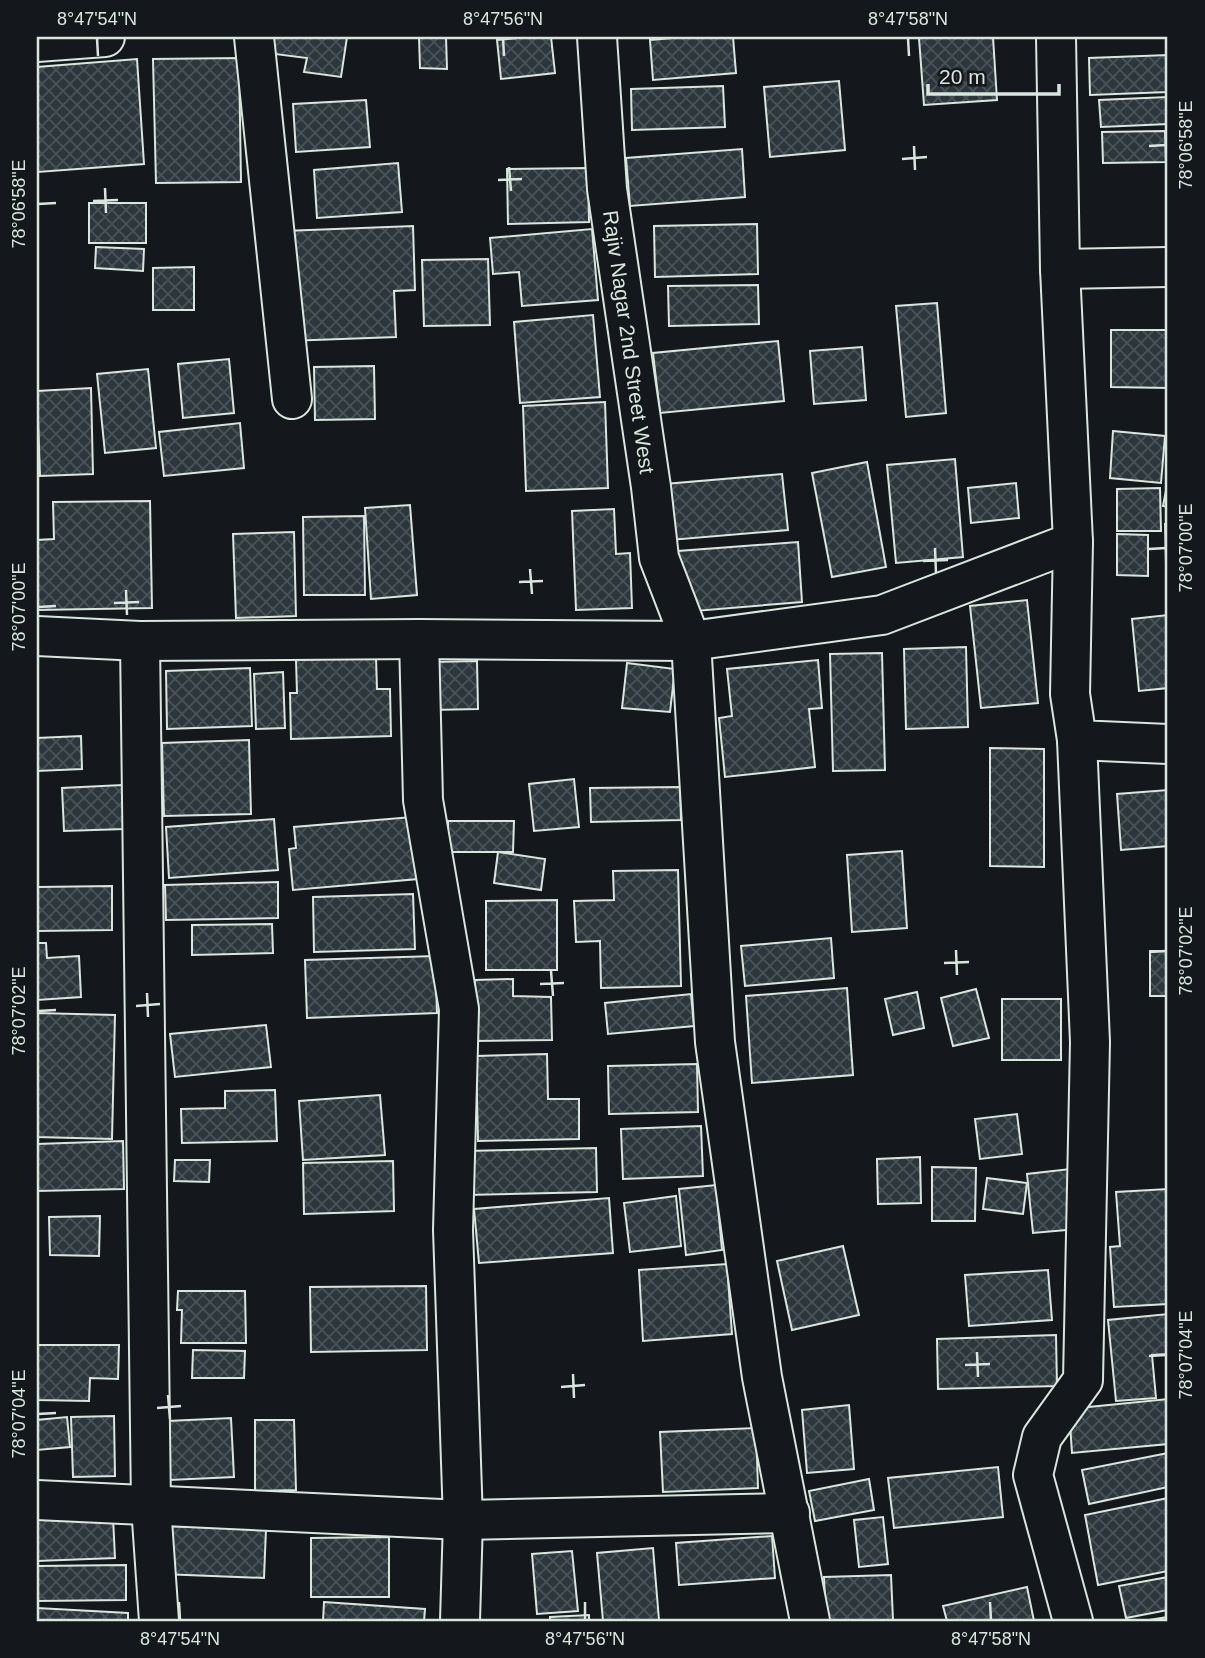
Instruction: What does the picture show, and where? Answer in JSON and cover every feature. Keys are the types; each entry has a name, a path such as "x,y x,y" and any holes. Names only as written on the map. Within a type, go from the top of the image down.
{"street":[{"path":"37,42 106,37"},
{"path":"254,37 292,399"},
{"name":"Rajiv Nagar 2nd Street West","path":"597,37 607,189 659,558 691,641 715,1042 762,1377 810,1621"},
{"path":"1056,37 1060,269 1073,542 1070,694 1077,740 1090,1042 1083,1380 1042,1437 1033,1475 1073,1621"},
{"path":"1060,269 1168,267"},
{"path":"37,636 140,641 691,641 883,615 1073,542"},
{"path":"419,639 423,800 459,1009 453,1230 463,1520 460,1621"},
{"path":"140,641 151,1506 159,1621"},
{"path":"1077,740 1168,744"},
{"path":"37,1500 463,1520 790,1513"}],"building":[{"path":"269,37 347,37 341,77 304,72 307,58 267,53"},
{"path":"419,37 446,37 447,69 420,68"},
{"path":"551,37 555,73 501,79 497,40"},
{"path":"733,37 736,73 653,80 650,40"},
{"path":"993,37 997,100 924,105 919,38"},
{"path":"1168,55 1168,92 1090,95 1089,58"},
{"path":"239,58 241,182 156,183 153,59"},
{"path":"137,59 144,164 38,172 37,67"},
{"path":"839,81 845,150 770,157 764,87"},
{"path":"723,86 725,127 632,130 631,89"},
{"path":"1168,97 1168,124 1101,127 1099,100"},
{"path":"366,100 370,147 296,152 293,104"},
{"path":"1165,131 1166,162 1103,163 1102,132"},
{"path":"742,149 745,197 630,206 626,158"},
{"path":"398,163 402,212 317,218 314,170"},
{"path":"588,168 589,222 508,224 507,169"},
{"path":"89,203 146,203 146,243 89,243"},
{"path":"757,224 758,274 655,277 654,226"},
{"path":"413,226 415,290 394,291 396,337 287,341 284,231"},
{"path":"592,229 598,300 522,306 519,272 493,274 490,238"},
{"path":"96,247 144,249 143,271 95,268"},
{"path":"488,259 490,325 424,326 422,260"},
{"path":"194,267 194,310 153,310 153,268"},
{"path":"758,285 759,324 669,326 668,286"},
{"path":"937,303 946,413 906,417 896,306"},
{"path":"593,315 600,397 520,403 514,322"},
{"path":"1111,330 1168,330 1168,388 1111,387"},
{"path":"778,341 784,401 660,413 653,353"},
{"path":"862,347 866,400 814,404 810,351"},
{"path":"229,359 234,413 183,418 178,364"},
{"path":"374,366 375,419 315,420 314,367"},
{"path":"148,369 156,448 105,453 97,374"},
{"path":"91,388 93,474 40,476 37,391"},
{"path":"605,402 608,488 526,491 523,406"},
{"path":"240,423 244,468 164,476 159,432"},
{"path":"1113,431 1165,436 1161,483 1110,478"},
{"path":"955,459 963,557 896,563 887,465"},
{"path":"867,462 886,567 832,577 812,473"},
{"path":"782,474 788,530 670,540 665,484"},
{"path":"1168,480 1168,507 1163,506"},
{"path":"1016,483 1019,518 971,523 968,488"},
{"path":"1160,488 1161,531 1117,531 1117,489"},
{"path":"150,501 152,608 37,610 37,540 54,539 53,502"},
{"path":"410,505 417,595 371,599 365,508"},
{"path":"614,509 616,554 630,553 632,608 576,610 572,511"},
{"path":"364,516 365,595 304,595 303,517"},
{"path":"1165,524 1168,524 1168,564 1166,564"},
{"path":"294,532 296,616 236,618 233,534"},
{"path":"1117,534 1148,535 1148,576 1117,575"},
{"path":"798,542 802,602 683,612 678,551"},
{"path":"1027,600 1038,703 981,708 970,606"},
{"path":"1168,615 1168,688 1139,691 1132,619"},
{"path":"966,647 968,727 906,729 904,649"},
{"path":"882,653 885,770 833,771 830,654"},
{"path":"376,657 377,689 390,689 391,736 291,739 290,693 297,693 296,660"},
{"path":"818,660 822,708 809,709 815,767 725,777 719,718 732,716 727,669"},
{"path":"477,661 478,709 432,710 431,662"},
{"path":"627,663 675,669 670,712 622,708"},
{"path":"250,668 252,726 167,729 166,671"},
{"path":"283,672 285,728 256,729 254,674"},
{"path":"81,736 82,769 37,771 37,738"},
{"path":"249,740 251,814 164,816 162,743"},
{"path":"990,748 1044,749 1044,867 990,866"},
{"path":"574,779 579,827 534,831 529,784"},
{"path":"122,785 124,829 64,831 62,788"},
{"path":"680,787 681,820 591,822 590,788"},
{"path":"1168,790 1168,846 1121,850 1117,794"},
{"path":"412,817 418,879 293,890 289,849 296,848 294,827"},
{"path":"274,819 278,870 169,878 166,827"},
{"path":"448,821 514,821 513,852 448,852"},
{"path":"902,851 907,928 852,932 847,855"},
{"path":"498,852 545,859 541,890 494,883"},
{"path":"678,870 681,986 601,988 600,941 576,942 574,901 614,900 613,871"},
{"path":"278,882 278,918 166,920 165,885"},
{"path":"112,886 112,930 37,931 37,887"},
{"path":"413,894 415,949 314,952 313,897"},
{"path":"557,900 557,970 486,970 486,901"},
{"path":"272,924 273,953 192,955 192,925"},
{"path":"831,938 834,978 745,986 741,946"},
{"path":"37,943 46,943 47,958 79,956 81,997 37,1000"},
{"path":"1150,951 1168,951 1168,996 1150,996"},
{"path":"435,956 437,1013 307,1018 305,960"},
{"path":"513,979 513,996 551,997 552,1040 476,1041 475,980"},
{"path":"847,988 853,1075 752,1083 746,996"},
{"path":"976,989 989,1038 953,1046 941,998"},
{"path":"917,992 924,1028 893,1035 885,999"},
{"path":"691,994 694,1026 608,1034 605,1003"},
{"path":"1002,999 1061,999 1061,1060 1002,1060"},
{"path":"37,1013 115,1015 112,1139 37,1137"},
{"path":"266,1025 271,1067 175,1077 170,1034"},
{"path":"547,1054 548,1099 579,1099 579,1139 478,1141 476,1056"},
{"path":"697,1064 698,1112 609,1114 608,1066"},
{"path":"275,1090 277,1141 182,1143 181,1109 225,1108 225,1091"},
{"path":"380,1095 385,1155 303,1160 299,1101"},
{"path":"1017,1114 1022,1154 980,1159 975,1119"},
{"path":"701,1126 703,1176 623,1179 621,1129"},
{"path":"123,1141 124,1189 37,1191 37,1144"},
{"path":"596,1148 597,1192 466,1195 465,1151"},
{"path":"920,1157 921,1203 878,1204 877,1159"},
{"path":"175,1160 210,1160 209,1182 174,1181"},
{"path":"393,1161 394,1211 304,1214 303,1163"},
{"path":"932,1167 976,1168 975,1221 932,1221"},
{"path":"1070,1169 1077,1229 1033,1233 1027,1174"},
{"path":"987,1178 1027,1183 1023,1214 983,1209"},
{"path":"716,1185 722,1250 686,1255 679,1189"},
{"path":"1168,1189 1168,1304 1114,1307 1110,1247 1120,1246 1116,1192"},
{"path":"676,1196 681,1246 630,1252 624,1203"},
{"path":"609,1198 613,1253 479,1263 474,1209"},
{"path":"100,1216 99,1256 50,1255 49,1217"},
{"path":"843,1246 859,1315 792,1330 777,1261"},
{"path":"727,1264 732,1334 643,1341 639,1270"},
{"path":"1048,1270 1052,1320 969,1326 965,1275"},
{"path":"426,1286 427,1350 311,1352 310,1287"},
{"path":"178,1291 245,1291 246,1343 181,1343 182,1310 177,1310"},
{"path":"1168,1314 1168,1354 1152,1355 1156,1398 1116,1401 1108,1320"},
{"path":"1056,1335 1057,1386 938,1389 937,1339"},
{"path":"37,1345 119,1345 118,1379 90,1378 89,1401 37,1400"},
{"path":"193,1350 245,1351 244,1378 192,1378"},
{"path":"1168,1399 1168,1444 1072,1453 1069,1409"},
{"path":"849,1405 854,1469 807,1473 802,1410"},
{"path":"114,1416 115,1476 73,1477 71,1417"},
{"path":"67,1417 70,1447 37,1450 37,1420"},
{"path":"231,1418 234,1477 170,1480 168,1421"},
{"path":"255,1420 294,1420 296,1490 255,1491"},
{"path":"756,1428 758,1488 663,1492 660,1432"},
{"path":"1168,1453 1168,1487 1089,1504 1082,1470"},
{"path":"998,1467 1003,1517 894,1528 888,1478"},
{"path":"869,1479 874,1510 815,1521 809,1491"},
{"path":"1168,1498 1168,1571 1098,1585 1085,1515"},
{"path":"113,1517 115,1558 37,1561 37,1520"},
{"path":"883,1517 888,1564 859,1567 854,1520"},
{"path":"164,1526 266,1529 264,1578 162,1574"},
{"path":"772,1536 775,1578 679,1585 676,1543"},
{"path":"389,1537 389,1597 311,1597 311,1538"},
{"path":"653,1548 659,1620 603,1621 597,1553"},
{"path":"572,1551 578,1611 537,1614 532,1554"},
{"path":"126,1565 126,1600 37,1601 37,1566"},
{"path":"891,1575 893,1620 826,1621 824,1577"},
{"path":"1168,1577 1168,1610 1126,1618 1119,1586"},
{"path":"1027,1587 1034,1621 947,1621 943,1606"},
{"path":"324,1602 425,1609 424,1621 323,1621"},
{"path":"37,1608 128,1613 128,1621 37,1621"},
{"path":"589,1615 589,1621 550,1621 550,1617"},
{"path":"1168,1617 1168,1621 1143,1621"}]}
